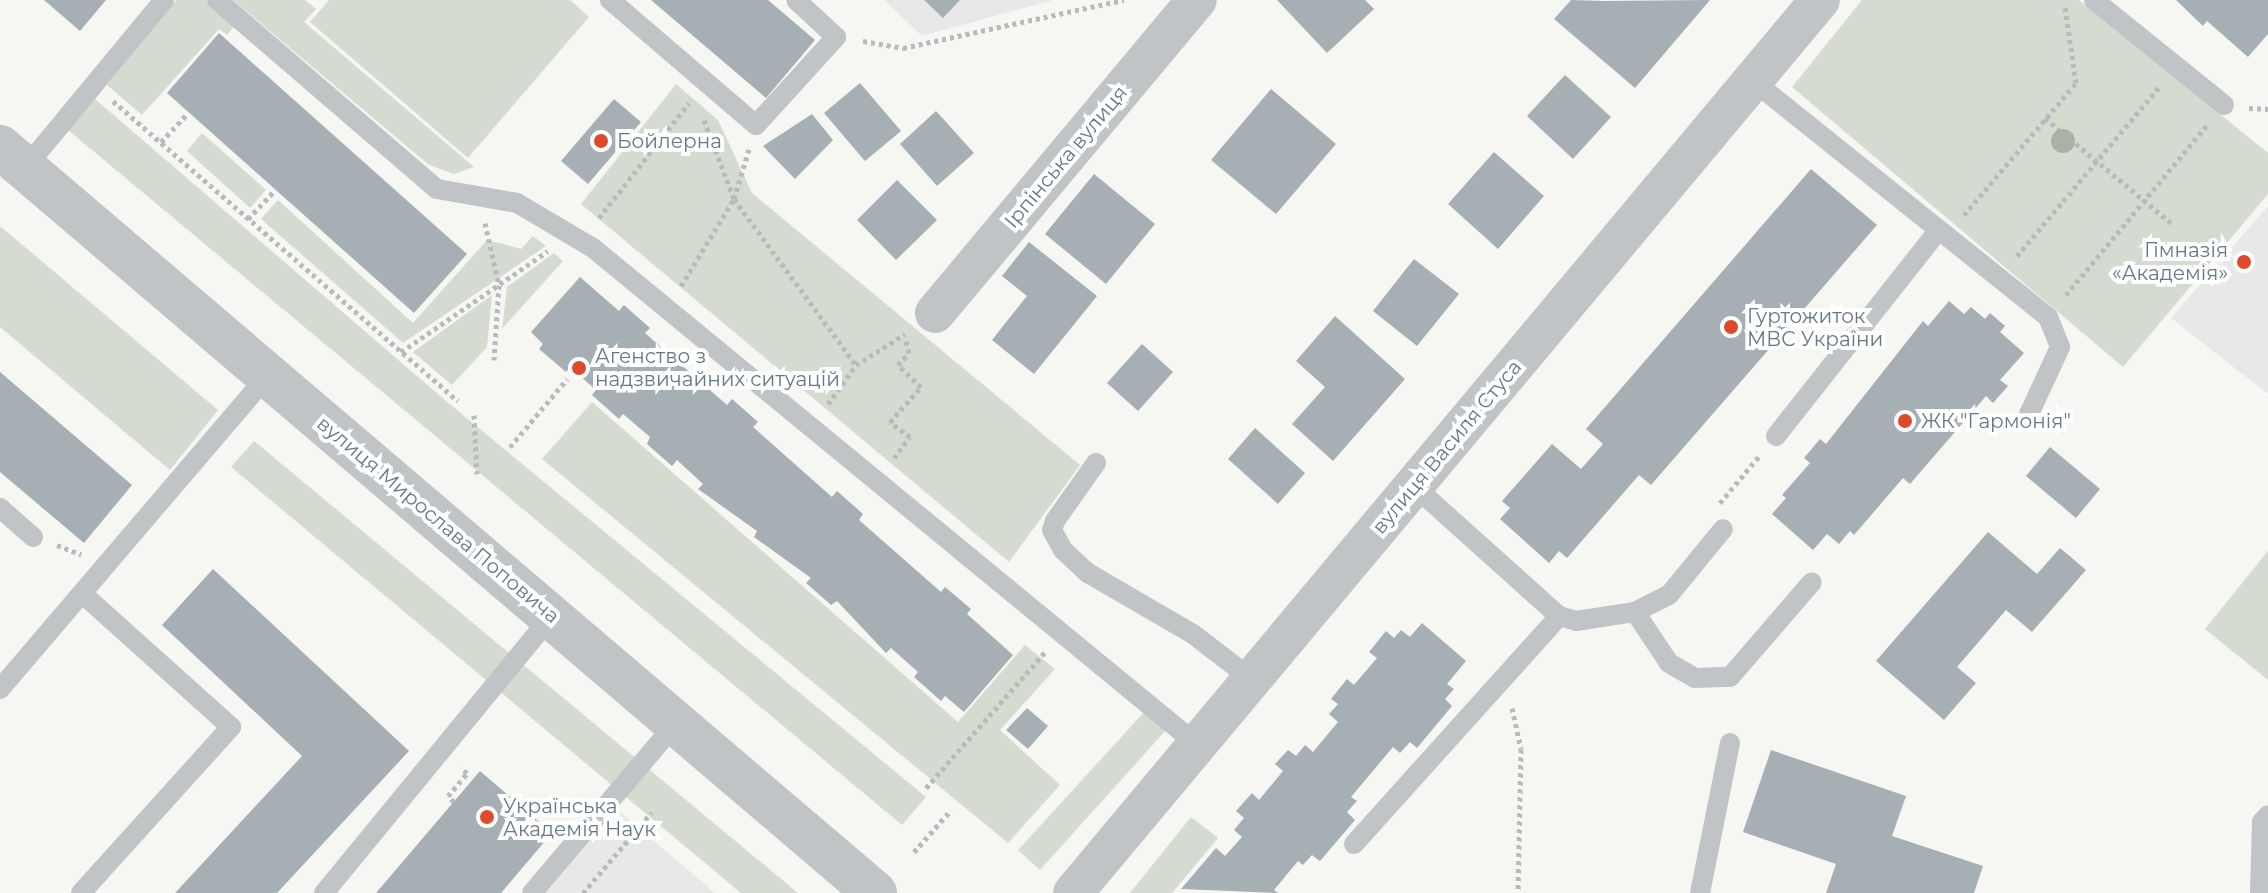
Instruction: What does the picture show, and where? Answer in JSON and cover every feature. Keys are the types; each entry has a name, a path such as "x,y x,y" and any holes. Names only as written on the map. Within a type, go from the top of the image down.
{"street":[{"name":"Ірпінська вулиця","path":"920,323 1197,0"},
{"name":"вулиця Василя Стуса","path":"1073,893 1254,681 1820,0"},
{"name":"вулиця Мирослава Поповича","path":"12,157 875,893"}],"lane":[{"path":"12,157 94,85 164,0"},
{"path":"217,0 437,189 517,203 576,237 1199,746"},
{"path":"610,0 756,125 836,37 796,0"},
{"path":"2094,0 2224,105"},
{"path":"1752,80 2048,317 2060,347 2029,414"},
{"path":"1776,436 1942,234"},
{"path":"0,689 268,375"},
{"path":"1096,463 1055,521 1052,530 1063,550 1088,573 1193,634 1254,681"},
{"path":"1414,486 1559,616 1576,621 1635,612 1669,595 1723,529"},
{"path":"0,508 33,537"},
{"path":"1635,612 1669,663 1695,678 1730,677 1812,582"},
{"path":"81,893 231,727 83,594"},
{"path":"1354,844 1559,616"},
{"path":"324,893 551,617"},
{"path":"532,893 676,723"},
{"path":"1703,892 1730,743"},
{"path":"2260,893 2262,822 2268,815"}],"path":[{"path":"836,37 903,48 1124,0"},
{"path":"1942,234 2076,83 2064,0"},
{"path":"1999,278 2176,67"},
{"path":"94,85 458,401"},
{"path":"401,352 576,237 694,95 734,199 856,365"},
{"path":"2048,317 2224,105"},
{"path":"161,142 186,115"},
{"path":"2045,118 2171,223"},
{"path":"666,309 734,199 756,125"},
{"path":"248,219 275,190"},
{"path":"483,197 486,236 499,285 494,360"},
{"path":"844,386 856,365 920,323"},
{"path":"875,481 910,437 890,422 921,387 898,365 909,353 920,323"},
{"path":"510,447 567,379"},
{"path":"474,415 477,474"},
{"path":"1723,529 1709,516 1776,436"},
{"path":"33,537 109,564"},
{"path":"926,788 1061,634"},
{"path":"1505,676 1521,749 1518,893"},
{"path":"914,852 951,810"},
{"path":"583,893 652,812"}],"shaded area":[{"path":"176,0 206,0 235,25 227,35 219,29 142,115 107,85"},
{"path":"233,0 305,0 316,9 304,22 474,167 454,174 429,165"},
{"path":"329,0 570,0 589,17 468,158 310,22"},
{"path":"884,0 1053,0 922,36"},
{"path":"1862,0 2079,0 2268,153 2268,194 2123,367 1792,87"},
{"path":"676,84 718,120 752,193 1080,465 1009,562 581,204"},
{"path":"95,99 446,401 926,797 902,825 68,130"},
{"path":"202,133 266,190 250,208 187,151"},
{"path":"278,200 413,323 487,240 521,249 533,236 546,246 403,343 261,219"},
{"name":"Гімназія «Академія»","path":"2268,206 2268,394 2171,318"},
{"path":"0,226 218,410 170,470 0,327"},
{"path":"554,253 563,261 502,329 507,287"},
{"path":"492,295 487,347 452,385 413,352"},
{"path":"592,402 958,722 1025,645 1055,669 1000,730 1060,785 1008,843 542,459"},
{"path":"254,441 798,893 741,893 231,467"},
{"path":"2268,551 2268,680 2205,629"},
{"path":"1146,710 1167,729 1040,870 1018,850"},
{"path":"618,810 715,893 540,893"},
{"path":"1191,817 1218,838 1172,893 1130,893"}],"building":[{"path":"44,0 106,0 80,31"},
{"path":"651,0 768,0 815,40 766,98"},
{"path":"924,0 960,0 943,18"},
{"path":"1277,0 1365,0 1374,9 1327,53"},
{"path":"1571,0 1710,0 1635,88 1554,19"},
{"path":"2176,0 2268,0 2268,34 2248,57 2207,21 2203,26"},
{"path":"219,33 467,254 414,313 167,93"},
{"path":"1565,75 1611,117 1573,159 1527,116"},
{"path":"860,83 901,131 865,161 824,113"},
{"path":"1271,89 1336,144 1276,214 1211,160"},
{"name":"Бойлерна","path":"614,99 641,122 588,184 561,161"},
{"path":"936,111 974,153 937,186 900,144"},
{"path":"812,114 833,140 795,179 763,146"},
{"path":"1494,152 1544,196 1498,249 1448,204"},
{"name":"Гуртожиток МВС України","path":"1811,169 1877,225 1651,485 1639,475 1567,558 1559,551 1549,563 1500,519 1510,508 1502,501 1552,444 1581,469 1603,444 1586,429"},
{"path":"1094,174 1155,224 1106,284 1045,234"},
{"path":"897,180 937,220 896,260 857,220"},
{"path":"1029,242 1097,296 1034,374 992,340 1027,296 1002,276"},
{"path":"1414,259 1459,294 1417,346 1373,311"},
{"path":"580,277 619,311 624,305 650,328 645,333 727,405 732,399 758,422 753,427 832,497 837,491 863,514 859,520 941,592 945,587 971,609 967,614 1013,655 964,712 945,696 941,701 914,677 918,672 891,648 886,653 837,601 831,605 806,583 811,578 754,537 757,531 698,489 703,484 677,460 672,466 647,444 650,437 623,414 619,419 592,395 596,390 570,367 566,372 539,349 543,344 531,332"},
{"name":"ЖК \"Гармонія\"","path":"1949,301 1964,314 1971,307 1985,319 1990,313 2005,326 2000,332 2024,353 2000,380 2008,386 1993,403 1986,396 1910,484 1903,478 1854,535 1850,531 1839,544 1827,534 1813,550 1772,514 1786,498 1782,495 1810,463 1804,458 1820,439 1826,444 1923,321 1928,326"},
{"path":"1335,316 1405,379 1333,461 1292,424 1325,387 1296,361"},
{"path":"1142,344 1173,372 1138,411 1107,383"},
{"path":"0,372 132,485 84,543 0,472"},
{"path":"1255,428 1305,473 1278,504 1228,459"},
{"path":"2050,447 2100,489 2076,518 2026,476"},
{"path":"1988,532 2037,574 2060,548 2086,570 2032,632 2006,610 1957,667 1976,683 1944,720 1876,661"},
{"path":"213,569 409,751 277,893 175,893 302,756 162,625"},
{"path":"1422,623 1466,661 1447,684 1454,689 1445,699 1452,706 1417,748 1410,742 1400,753 1393,747 1351,797 1357,801 1347,812 1355,820 1320,861 1312,855 1303,865 1298,861 1274,890 1278,893 1181,889 1216,848 1225,856 1242,837 1234,830 1244,818 1236,811 1252,793 1259,800 1283,771 1275,764 1288,750 1296,756 1305,745 1313,752 1338,722 1329,714 1338,704 1331,699 1347,679 1354,685 1377,658 1369,652 1386,631 1394,638 1401,630 1410,637"},
{"path":"1027,708 1048,726 1028,749 1006,730"},
{"path":"1771,750 1906,796 1892,836 1983,866 1974,893 1826,893 1836,864 1743,832"},
{"name":"Українська Академія Наук","path":"480,771 552,833 501,893 376,893"}],"place":[{"name":"Бойлерна","path":"601,141"},
{"name":"Гімназія «Академія»","path":"2244,262"},
{"name":"Гуртожиток МВС України","path":"1731,327"},
{"name":"Агенство з надзвичайних ситуацій","path":"579,368"},
{"name":"ЖК \"Гармонія\"","path":"1905,421"},
{"name":"Українська Академія Наук","path":"487,817"}]}
